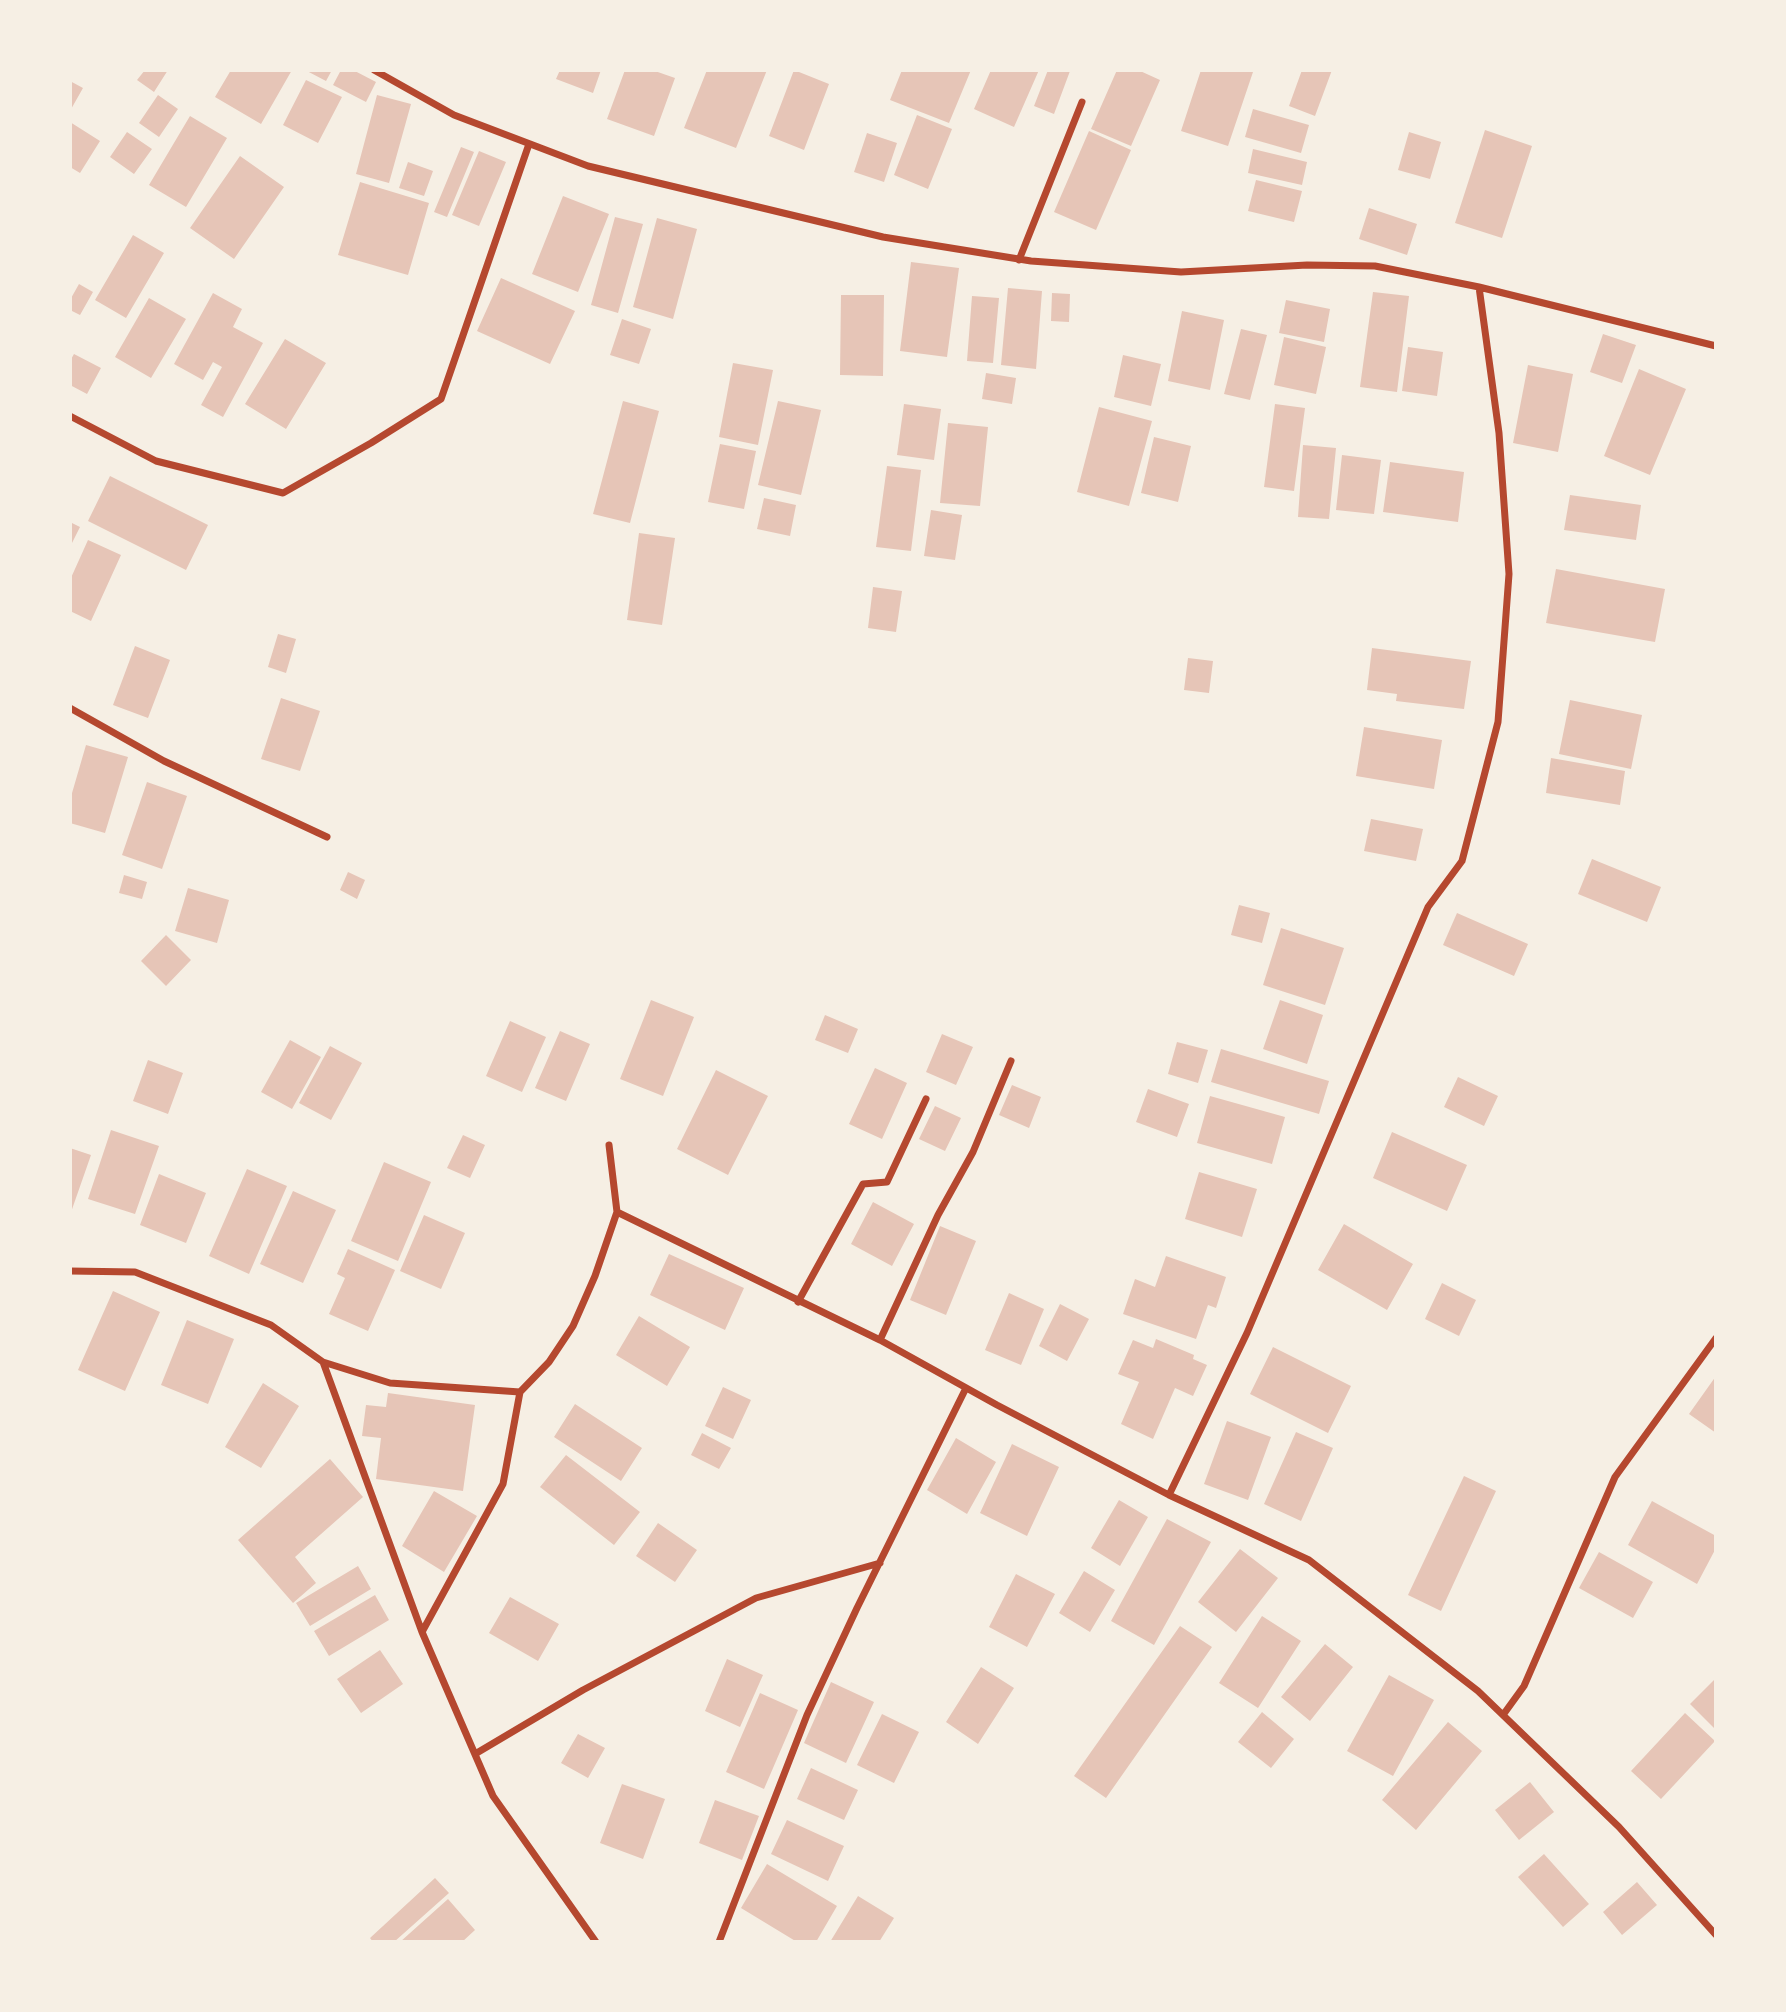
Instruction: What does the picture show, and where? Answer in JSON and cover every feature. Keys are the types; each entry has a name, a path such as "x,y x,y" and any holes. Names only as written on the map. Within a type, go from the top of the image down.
{"street":[{"path":"374,70 454,115 588,166 883,237 1019,260 1181,272 1307,265 1375,266 1479,287 1716,346"},
{"path":"1019,260 1082,102"},
{"path":"70,416 156,461 283,493 371,443 441,399 529,144"},
{"path":"1170,1495 1247,1334 1428,907 1462,861 1498,722 1509,574 1499,433 1479,287"},
{"path":"70,708 164,761 327,837"},
{"path":"880,1340 938,1215 973,1152 1011,1061"},
{"path":"798,1302 863,1184 887,1182 926,1099"},
{"path":"422,1632 503,1484 520,1392 549,1362 573,1326 595,1276 617,1212 609,1145"},
{"path":"617,1212 880,1340 1170,1495 1309,1560 1478,1691 1619,1827 1716,1935"},
{"path":"70,1270 135,1272 271,1325 323,1362 390,1382 520,1392"},
{"path":"1503,1715 1524,1686 1615,1477 1716,1338"},
{"path":"323,1362 422,1632 493,1796 596,1942"},
{"path":"719,1942 807,1715 966,1388"},
{"path":"475,1754 583,1690 756,1598 880,1563"}],"building":[{"path":"145,70 168,70 154,92 137,80"},
{"path":"231,70 292,70 261,124 215,97"},
{"path":"305,70 332,70 326,81"},
{"path":"341,70 353,70 376,82 366,102 333,85"},
{"path":"560,70 601,70 593,93 556,79"},
{"path":"625,70 652,70 675,78 654,136 607,119"},
{"path":"707,70 767,70 736,148 684,128"},
{"path":"794,70 829,84 804,150 769,136"},
{"path":"902,70 971,70 949,123 890,100"},
{"path":"991,70 1039,70 1014,127 974,109"},
{"path":"1048,70 1070,71 1054,114 1034,106"},
{"path":"1117,70 1138,70 1160,80 1131,146 1091,129"},
{"path":"1201,70 1253,72 1228,146 1181,131"},
{"path":"1302,70 1332,70 1315,116 1289,106"},
{"path":"306,80 342,97 318,143 283,125"},
{"path":"70,81 83,88 70,111"},
{"path":"158,95 178,109 159,137 139,123"},
{"path":"377,95 411,104 389,183 356,174"},
{"path":"1253,109 1309,125 1301,153 1245,137"},
{"path":"917,115 952,129 928,189 894,175"},
{"path":"190,116 227,138 186,207 149,185"},
{"path":"70,122 100,141 80,173 70,167"},
{"path":"1485,130 1532,146 1502,238 1455,223"},
{"path":"1089,131 1131,150 1096,230 1054,212"},
{"path":"127,132 152,149 134,174 110,157"},
{"path":"1409,132 1441,142 1430,179 1398,170"},
{"path":"867,133 897,143 884,182 854,172"},
{"path":"461,147 474,152 447,217 434,212"},
{"path":"1253,149 1307,162 1302,185 1248,173"},
{"path":"479,151 506,162 479,226 452,215"},
{"path":"240,156 284,187 234,259 190,228"},
{"path":"408,162 433,171 424,196 399,188"},
{"path":"1256,180 1302,191 1294,222 1248,211"},
{"path":"360,182 429,203 408,275 338,255"},
{"path":"563,196 609,214 578,292 532,274"},
{"path":"1369,208 1417,224 1407,255 1359,239"},
{"path":"615,217 643,224 618,313 591,305"},
{"path":"657,218 697,229 673,319 633,307"},
{"path":"133,235 164,253 126,318 95,300"},
{"path":"911,262 959,268 947,357 900,351"},
{"path":"501,278 575,311 550,364 477,331"},
{"path":"79,284 93,292 80,315 70,310 70,300"},
{"path":"1008,288 1042,291 1036,369 1001,365"},
{"path":"1373,292 1409,296 1397,392 1360,387"},
{"path":"213,293 242,309 233,327 263,343 223,417 201,405 222,367 213,362 203,380 174,364"},
{"path":"1052,293 1070,294 1069,322 1051,321"},
{"path":"841,295 884,295 883,376 840,375"},
{"path":"972,296 999,298 993,363 967,361"},
{"path":"149,298 186,319 151,378 115,357"},
{"path":"1286,300 1330,309 1324,342 1279,333"},
{"path":"1182,311 1224,320 1210,390 1168,381"},
{"path":"622,319 651,329 639,364 610,355"},
{"path":"1241,329 1267,335 1250,400 1224,394"},
{"path":"1603,334 1636,345 1622,383 1590,372"},
{"path":"1284,337 1326,347 1316,394 1274,385"},
{"path":"285,339 326,363 286,429 245,404"},
{"path":"1408,347 1443,352 1437,396 1402,391"},
{"path":"74,354 101,368 87,394 70,385 70,361"},
{"path":"1123,355 1161,364 1151,406 1114,397"},
{"path":"733,363 773,370 758,445 719,437"},
{"path":"1528,365 1573,374 1558,452 1513,443"},
{"path":"1639,369 1686,389 1650,475 1604,456"},
{"path":"986,373 1016,378 1012,404 982,399"},
{"path":"623,401 659,411 630,523 593,514"},
{"path":"778,401 821,410 801,495 758,485"},
{"path":"904,404 941,409 934,460 897,455"},
{"path":"1275,404 1305,408 1294,491 1264,487"},
{"path":"1099,407 1152,421 1129,506 1077,492"},
{"path":"948,423 988,427 980,506 940,503"},
{"path":"1154,437 1191,446 1178,502 1141,493"},
{"path":"720,444 756,451 744,509 708,502"},
{"path":"1303,445 1336,448 1329,519 1298,517"},
{"path":"1342,455 1381,460 1374,514 1336,510"},
{"path":"1390,462 1464,472 1458,522 1383,512"},
{"path":"887,466 921,470 911,551 876,547"},
{"path":"110,476 208,525 186,570 88,521"},
{"path":"1570,495 1641,505 1636,540 1564,530"},
{"path":"764,498 796,505 790,536 757,529"},
{"path":"931,510 962,515 955,560 924,556"},
{"path":"70,522 80,527 70,547"},
{"path":"639,533 675,538 662,625 627,620"},
{"path":"88,540 121,555 91,621 70,611 70,580"},
{"path":"1556,569 1665,589 1655,642 1546,623"},
{"path":"873,587 902,591 896,632 868,628"},
{"path":"278,634 296,639 286,673 268,667"},
{"path":"135,646 170,660 148,718 113,705"},
{"path":"1372,648 1471,661 1464,709 1396,701 1397,694 1367,690"},
{"path":"1188,658 1213,661 1209,693 1184,690"},
{"path":"281,698 320,711 300,771 261,759"},
{"path":"1570,700 1642,715 1631,769 1559,754"},
{"path":"1364,727 1442,740 1434,789 1356,776"},
{"path":"86,745 128,757 105,833 70,823 70,800"},
{"path":"1551,758 1625,771 1620,805 1546,793"},
{"path":"147,782 187,796 162,869 122,855"},
{"path":"1371,819 1423,829 1416,861 1364,851"},
{"path":"1592,859 1661,887 1647,922 1578,894"},
{"path":"348,872 365,880 357,899 340,890"},
{"path":"124,875 147,882 142,899 119,893"},
{"path":"188,888 229,900 217,943 175,931"},
{"path":"1239,905 1270,913 1262,943 1231,935"},
{"path":"1457,913 1528,944 1514,976 1443,945"},
{"path":"1281,928 1344,948 1325,1005 1263,985"},
{"path":"166,935 191,960 166,986 141,961"},
{"path":"651,1000 694,1017 663,1096 620,1079"},
{"path":"1280,1000 1323,1015 1307,1064 1263,1049"},
{"path":"825,1015 858,1029 848,1053 815,1040"},
{"path":"510,1021 546,1037 522,1092 486,1076"},
{"path":"560,1031 590,1044 566,1101 535,1088"},
{"path":"942,1034 973,1047 956,1085 926,1072"},
{"path":"290,1040 321,1057 292,1109 261,1092"},
{"path":"1177,1042 1208,1050 1198,1083 1168,1074"},
{"path":"330,1046 362,1063 331,1120 299,1103"},
{"path":"1221,1049 1329,1081 1319,1114 1211,1082"},
{"path":"148,1060 183,1073 168,1114 133,1101"},
{"path":"875,1068 907,1083 882,1139 849,1124"},
{"path":"716,1070 768,1096 728,1175 677,1149"},
{"path":"1458,1077 1498,1096 1484,1126 1444,1107"},
{"path":"1012,1085 1041,1097 1029,1128 999,1115"},
{"path":"1148,1089 1189,1104 1177,1137 1136,1122"},
{"path":"1210,1096 1285,1117 1272,1164 1197,1143"},
{"path":"935,1106 961,1118 945,1151 919,1139"},
{"path":"111,1130 159,1146 135,1214 88,1199"},
{"path":"1392,1132 1467,1165 1447,1211 1373,1178"},
{"path":"463,1135 485,1145 470,1178 447,1168"},
{"path":"70,1148 91,1155 70,1215"},
{"path":"384,1162 431,1182 398,1261 351,1241"},
{"path":"247,1169 287,1186 249,1274 209,1256"},
{"path":"1199,1172 1257,1189 1242,1237 1185,1219"},
{"path":"159,1174 206,1193 186,1243 140,1225"},
{"path":"293,1191 336,1210 303,1283 260,1264"},
{"path":"873,1202 914,1224 892,1266 851,1244"},
{"path":"424,1215 465,1233 441,1289 400,1271"},
{"path":"1344,1224 1413,1264 1387,1310 1318,1270"},
{"path":"940,1226 976,1241 946,1315 910,1300"},
{"path":"348,1249 395,1270 368,1331 329,1314 345,1278 337,1274"},
{"path":"669,1254 744,1288 725,1330 650,1295"},
{"path":"1166,1256 1226,1277 1216,1308 1208,1305 1196,1339 1123,1314 1135,1279 1155,1287"},
{"path":"1442,1283 1476,1300 1459,1336 1425,1319"},
{"path":"113,1291 160,1312 125,1391 78,1370"},
{"path":"1009,1293 1044,1309 1021,1365 985,1350"},
{"path":"1060,1304 1089,1319 1067,1361 1039,1346"},
{"path":"639,1316 690,1347 667,1386 616,1355"},
{"path":"187,1320 234,1339 208,1404 161,1385"},
{"path":"1156,1339 1194,1355 1193,1359 1207,1365 1193,1396 1175,1388 1153,1439 1121,1424 1139,1382 1118,1374 1133,1340 1153,1348"},
{"path":"1273,1347 1351,1386 1328,1433 1250,1394"},
{"path":"1716,1376 1716,1433 1689,1414"},
{"path":"263,1383 299,1406 261,1468 225,1447"},
{"path":"723,1387 751,1400 733,1439 705,1426"},
{"path":"388,1393 475,1405 463,1491 376,1479 381,1438 362,1436 366,1405 386,1407"},
{"path":"575,1404 642,1448 621,1481 554,1437"},
{"path":"1227,1421 1271,1437 1248,1500 1204,1484"},
{"path":"1296,1432 1333,1448 1301,1521 1264,1504"},
{"path":"702,1433 731,1448 719,1469 691,1455"},
{"path":"956,1438 996,1462 967,1514 927,1490"},
{"path":"1012,1444 1059,1467 1027,1536 980,1513"},
{"path":"566,1455 640,1512 614,1545 540,1487"},
{"path":"330,1459 363,1497 295,1557 316,1583 293,1603 238,1540"},
{"path":"1464,1476 1496,1491 1441,1611 1408,1595"},
{"path":"434,1491 477,1516 444,1572 402,1546"},
{"path":"1119,1500 1148,1517 1120,1566 1091,1548"},
{"path":"1652,1501 1716,1536 1716,1548 1697,1584 1628,1545"},
{"path":"1167,1519 1211,1542 1154,1645 1111,1621"},
{"path":"658,1523 697,1550 675,1582 636,1556"},
{"path":"1240,1549 1278,1578 1236,1632 1198,1602"},
{"path":"1599,1552 1653,1582 1633,1618 1579,1588"},
{"path":"358,1566 371,1589 310,1626 296,1603"},
{"path":"1084,1571 1115,1590 1090,1632 1059,1613"},
{"path":"1016,1574 1055,1594 1027,1647 989,1627"},
{"path":"375,1595 389,1620 329,1656 314,1631"},
{"path":"510,1597 559,1624 538,1661 489,1633"},
{"path":"1262,1616 1301,1641 1258,1708 1219,1683"},
{"path":"1180,1626 1212,1647 1106,1798 1074,1776"},
{"path":"1325,1644 1353,1667 1310,1721 1281,1697"},
{"path":"380,1650 403,1684 361,1713 337,1679"},
{"path":"727,1659 763,1675 740,1727 705,1711"},
{"path":"981,1667 1014,1688 978,1744 946,1722"},
{"path":"1389,1675 1434,1700 1393,1776 1347,1751"},
{"path":"1716,1678 1716,1730 1690,1704"},
{"path":"831,1682 874,1702 846,1763 804,1743"},
{"path":"760,1693 798,1710 764,1789 726,1772"},
{"path":"1262,1712 1294,1739 1271,1768 1238,1742"},
{"path":"1685,1713 1715,1741 1661,1799 1631,1771"},
{"path":"882,1714 919,1732 894,1783 857,1765"},
{"path":"1448,1722 1482,1751 1416,1830 1382,1800"},
{"path":"578,1734 605,1748 588,1778 561,1763"},
{"path":"811,1768 858,1790 844,1820 797,1799"},
{"path":"1530,1782 1554,1812 1519,1840 1495,1810"},
{"path":"622,1784 665,1799 643,1859 600,1843"},
{"path":"715,1800 759,1816 742,1860 699,1843"},
{"path":"787,1820 844,1846 828,1881 771,1854"},
{"path":"1544,1854 1589,1904 1563,1927 1518,1877"},
{"path":"767,1864 837,1906 816,1942 797,1942 741,1908"},
{"path":"435,1878 449,1893 394,1942 373,1942 370,1938"},
{"path":"1637,1882 1657,1905 1622,1935 1603,1912"},
{"path":"858,1896 894,1918 879,1942 830,1942"},
{"path":"448,1899 475,1930 462,1942 400,1942"}]}
